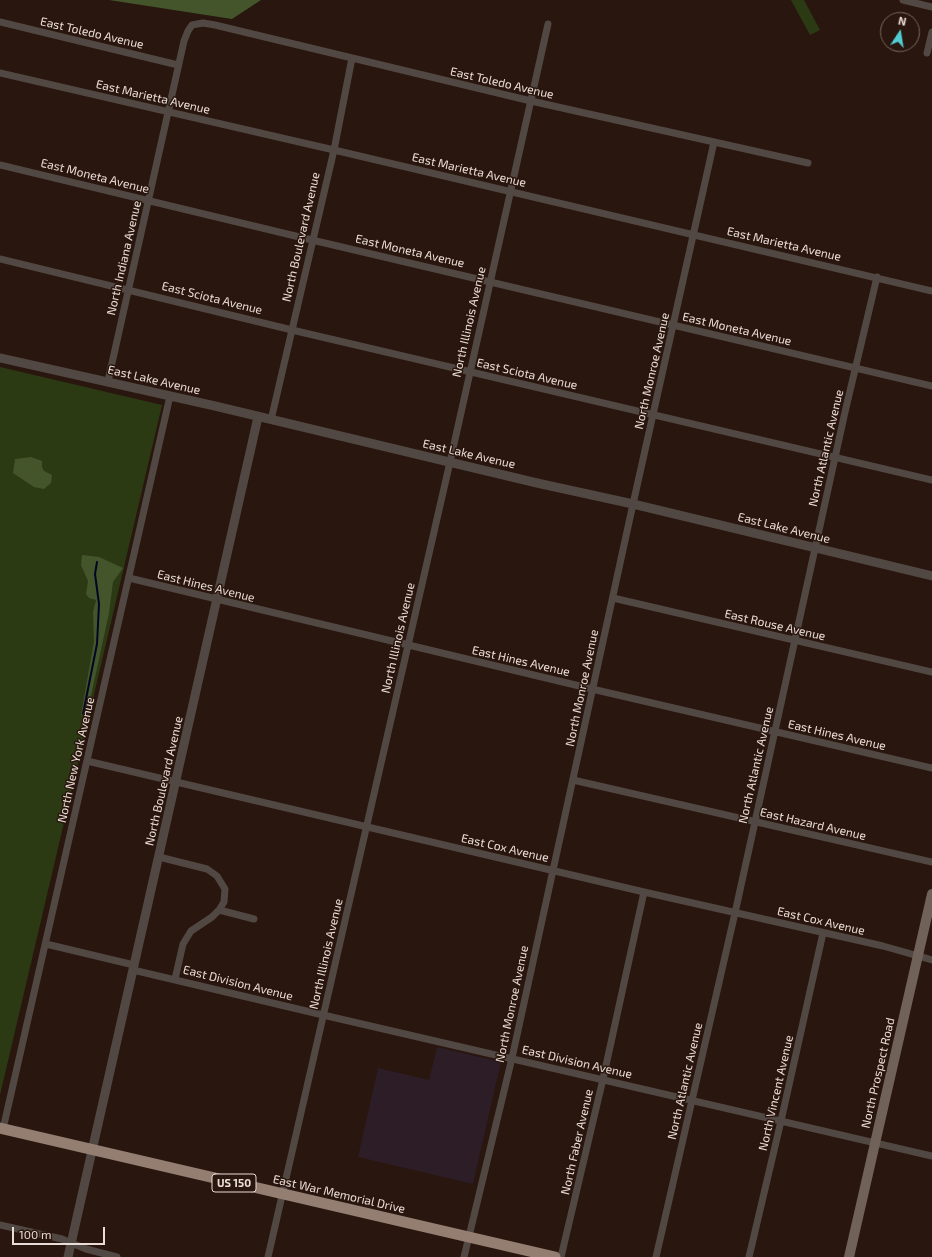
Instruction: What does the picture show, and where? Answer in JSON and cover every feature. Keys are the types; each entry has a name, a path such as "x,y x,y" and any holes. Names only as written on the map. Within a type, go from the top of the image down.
{"highway":[{"name":"East War Memorial Drive","path":"2,1129 555,1257"}],"main road":[{"name":"North Prospect Road","path":"849,1257 932,894"}],"street":[{"path":"904,0 932,7"},
{"name":"East Toledo Avenue","path":"0,22 178,65"},
{"name":"East Toledo Avenue","path":"192,25 203,23 215,25 531,101 808,163"},
{"name":"North Illinois Avenue","path":"268,1257 450,462 548,24"},
{"name":"North Indiana Avenue","path":"108,381 178,65 184,41 192,25"},
{"path":"927,53 932,32"},
{"name":"North Boulevard Avenue","path":"270,420 334,150 352,58"},
{"name":"East Marietta Avenue","path":"0,73 694,234 932,291"},
{"name":"North Monroe Avenue","path":"464,1257 512,1058 613,598 632,504 654,414 714,142"},
{"name":"East Moneta Avenue","path":"0,165 932,386"},
{"name":"East Sciota Avenue","path":"0,259 129,289 292,330 932,480"},
{"name":"North Atlantic Avenue","path":"656,1257 735,913 815,548 877,277"},
{"name":"East Lake Avenue","path":"0,358 108,381 932,576"},
{"name":"North New York Avenue","path":"2,1129 46,944 170,396"},
{"name":"North Boulevard Avenue","path":"68,1257 258,417"},
{"name":"East Hines Avenue","path":"129,578 592,689 932,768"},
{"name":"East Rouse Avenue","path":"613,598 932,672"},
{"name":"East Cox Avenue","path":"87,761 552,871 883,946 932,960"},
{"name":"East Hazard Avenue","path":"573,780 932,862"},
{"path":"159,857 198,866 214,873 225,889 224,902 219,910 212,917 191,931 183,944 175,979"},
{"name":"North Faber Avenue","path":"561,1257 603,1079 644,892"},
{"path":"219,910 254,919"},
{"name":"North Vincent Avenue","path":"749,1257 823,933"},
{"name":"East Division Avenue","path":"46,944 175,979 323,1015 932,1156"},
{"path":"0,1225 62,1239 86,1250 117,1257"}],"shaded area":[{"path":"437,1047 501,1062 473,1184 358,1157 378,1068 429,1080"}],"green space":[{"path":"109,0 261,0 232,19"},
{"path":"791,0 804,0 820,30 810,35"},
{"path":"0,367 162,405 0,1095"},
{"path":"31,457 42,461 44,471 52,475 51,483 44,489 34,487 13,473 15,459"},
{"path":"82,555 99,557 123,568 113,582 109,613 87,714 83,716 81,715 94,641 93,612 96,600 89,598 86,594 88,581 81,565"}],"waterway":[{"path":"83,714 97,644 99,604 95,574 97,562"}]}
